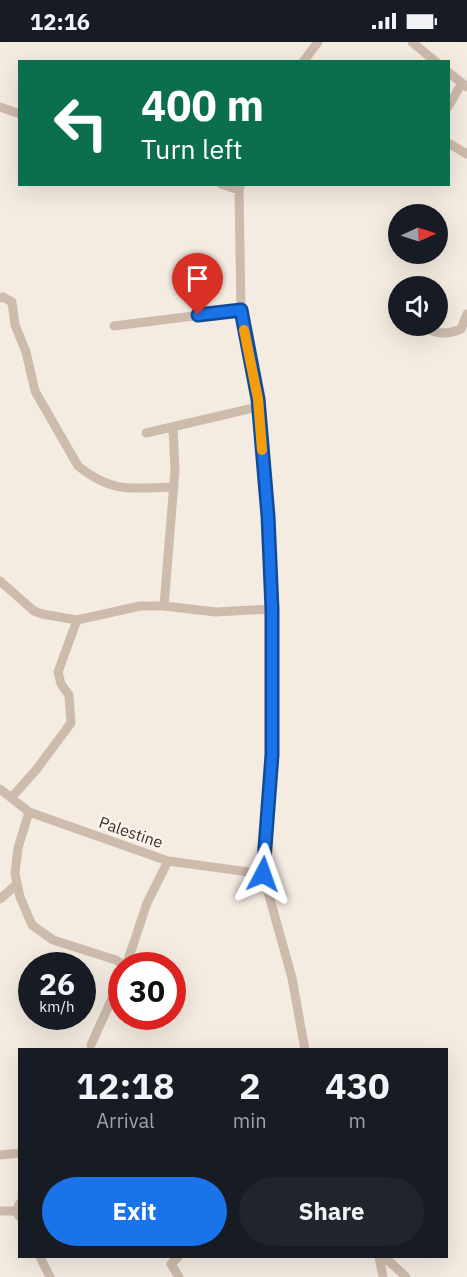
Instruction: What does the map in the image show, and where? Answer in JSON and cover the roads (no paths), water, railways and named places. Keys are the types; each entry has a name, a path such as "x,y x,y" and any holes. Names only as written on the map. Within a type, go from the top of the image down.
{"street":[{"path":"304,60 318,42"},
{"path":"412,42 434,60"},
{"path":"450,74 464,85 450,104"},
{"path":"0,107 18,113"},
{"path":"450,144 467,154"},
{"path":"240,187 241,310 258,407 268,516 272,609 272,755 263,874 292,978 305,1048"},
{"path":"0,298 3,297 12,302 15,325 26,352 35,391 78,466 89,475 118,489 174,487"},
{"path":"114,326 241,310"},
{"path":"448,334 461,329 467,314"},
{"path":"146,434 258,407"},
{"path":"164,606 175,470 173,427"},
{"path":"0,581 34,610 42,614 77,620 124,608 164,606 216,612 272,609"},
{"path":"10,798 36,770 71,723 69,695 61,684 58,672 77,620"},
{"name":"Palestine","path":"0,789 29,812 168,861 263,874"},
{"path":"29,812 18,848 16,885 32,925 52,940 108,958"},
{"path":"130,952 147,903 168,861"},
{"path":"0,899 16,885"},
{"path":"92,1048 108,1010"},
{"path":"0,1155 18,1153"},
{"path":"0,1211 18,1211"},
{"path":"40,1258 50,1277"},
{"path":"177,1258 171,1264 179,1277"},
{"path":"380,1258 383,1277"},
{"path":"382,1258 390,1262 406,1277"}]}
